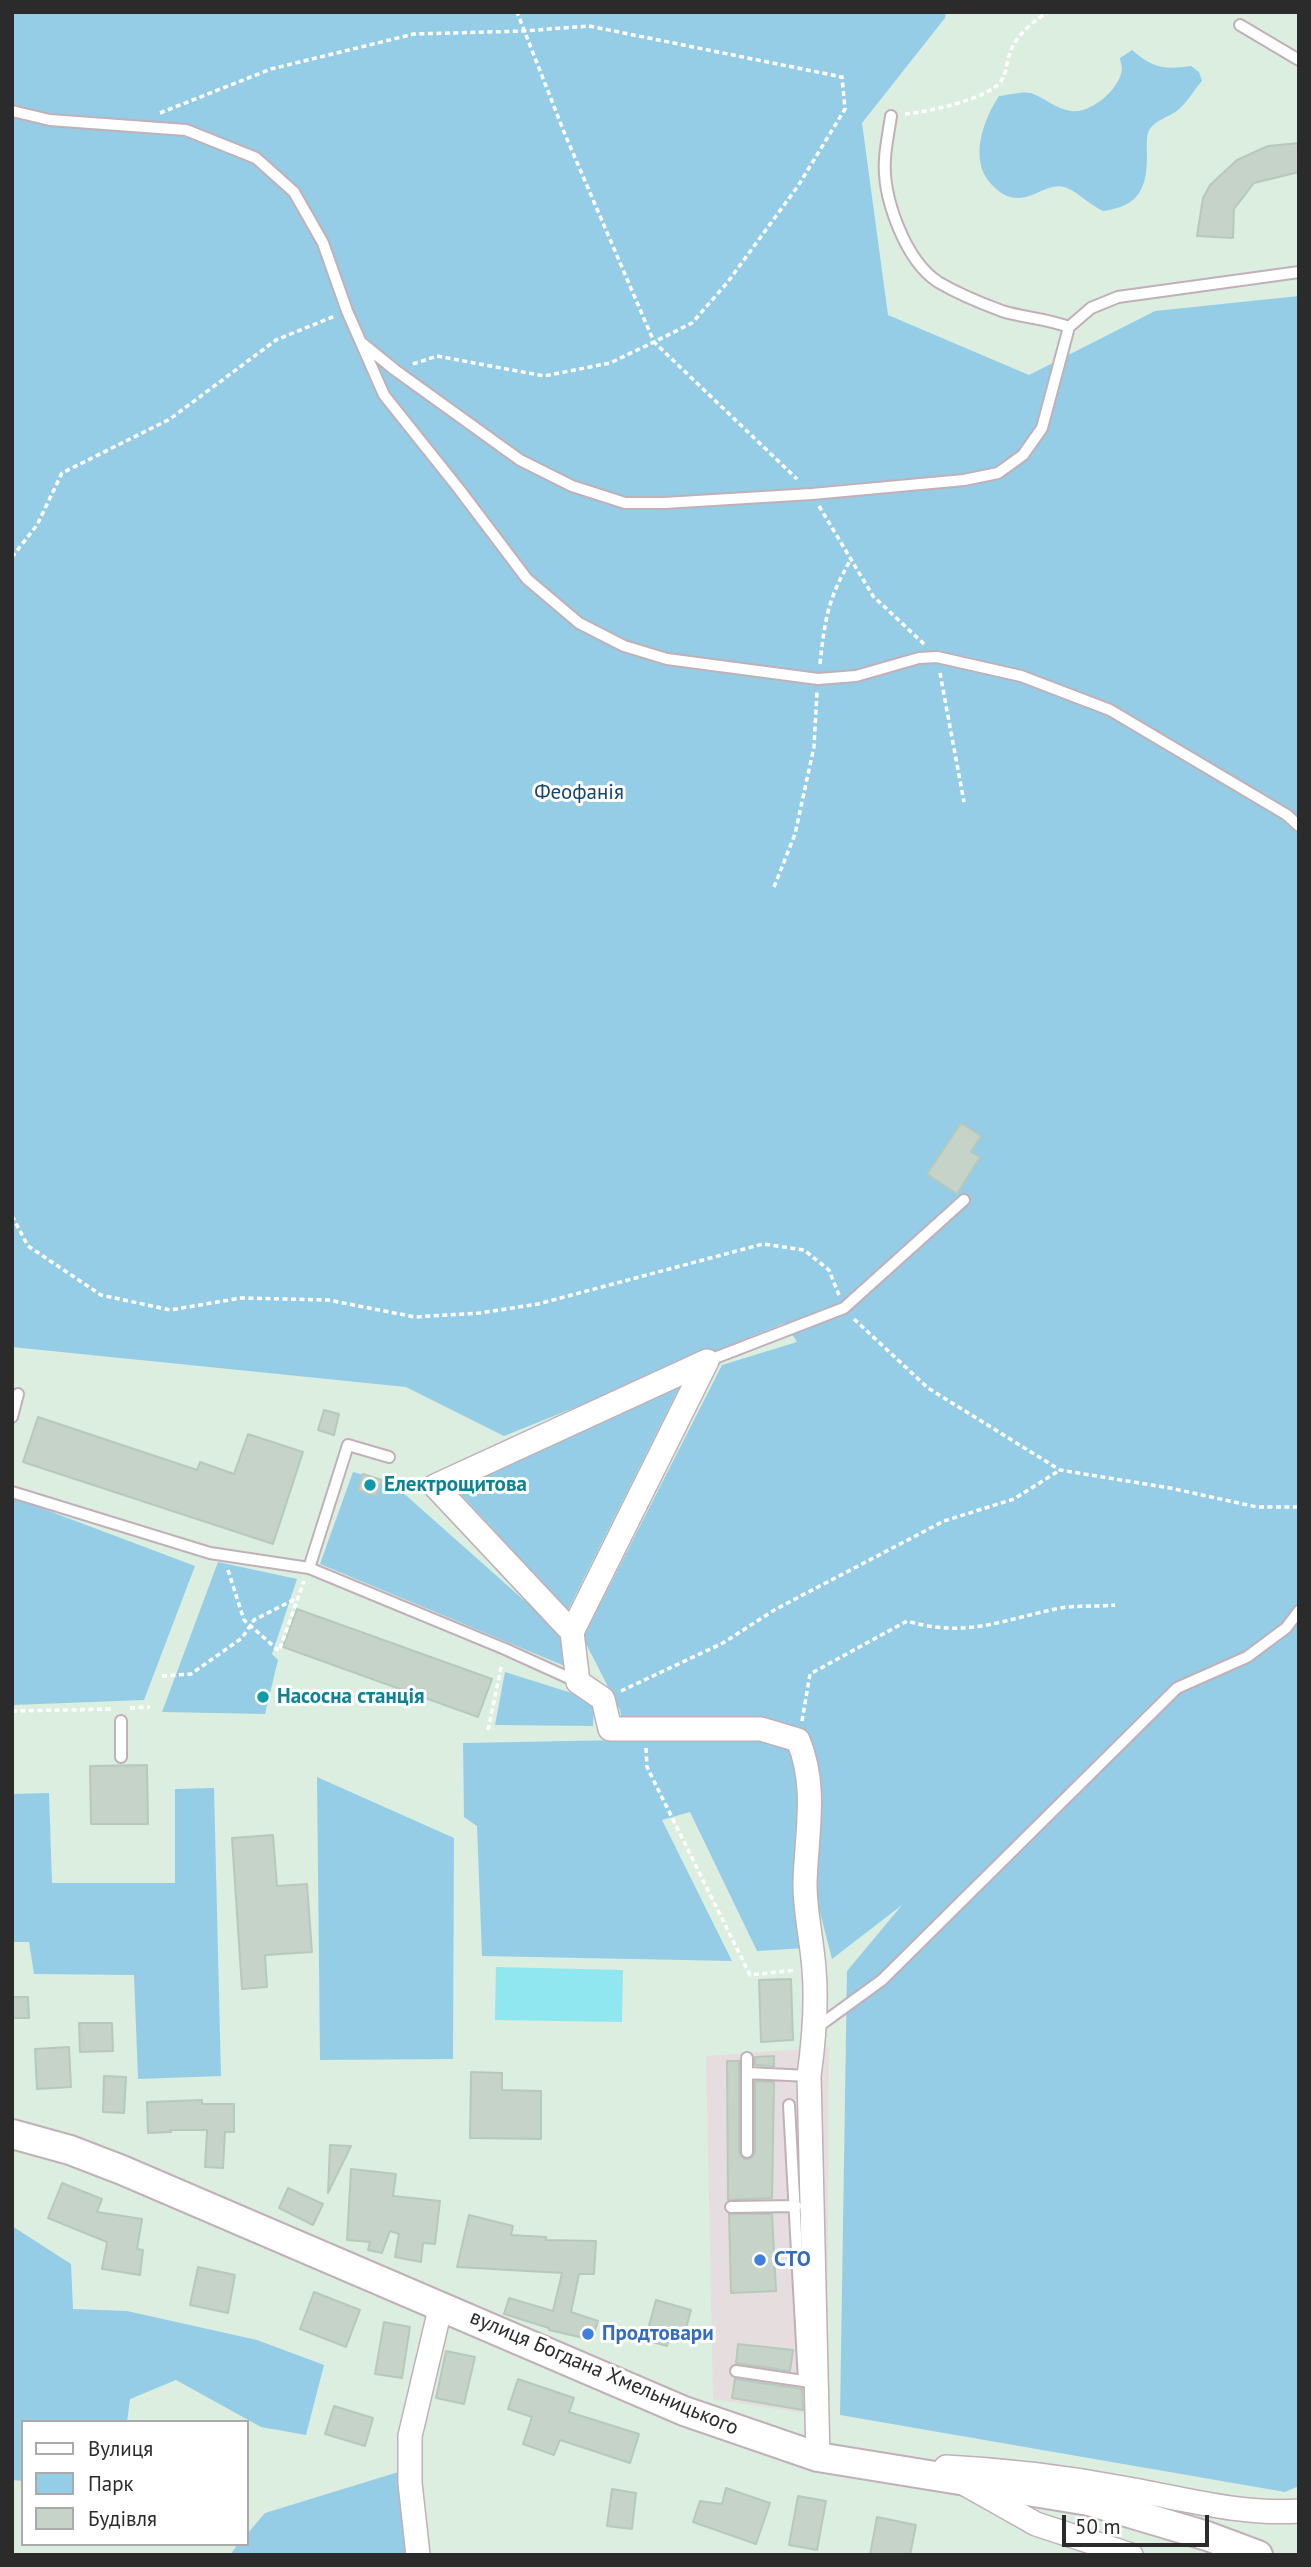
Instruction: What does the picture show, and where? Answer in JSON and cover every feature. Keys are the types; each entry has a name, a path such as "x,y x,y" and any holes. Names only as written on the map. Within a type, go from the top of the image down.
{"street":[{"path":"572,1632 435,1486 707,1361"},
{"path":"707,1361 572,1632 578,1682 603,1699 610,1729 761,1730 798,1740 804,1754 811,1807 805,1885 815,1971 816,2028 809,2076 811,2382 818,2457"},
{"name":"вулиця Богдана Хмельницького","path":"12,2134 70,2150 122,2169 684,2411 818,2457 1089,2501 1207,2536 1258,2555"},
{"path":"418,2555 410,2483 411,2436 441,2305"},
{"path":"869,2464 1010,2470 1240,2510 1275,2513 1299,2511"},
{"path":"959,2481 1036,2524 1131,2555"}],"lane":[{"path":"1240,25 1299,60"},
{"path":"12,111 50,120 186,130 256,158 294,192 323,243 347,311 384,395 527,579 579,623 624,646 667,659 818,679 856,676 919,658 937,657 1021,676 1110,710 1287,815 1299,826"},
{"path":"891,116 885,161 888,191 895,222 914,257 937,281 1003,311 1049,319 1069,327"},
{"path":"361,342 395,370 520,460 572,486 625,503 812,494 964,480 998,473 1023,454 1042,428 1069,327 1091,308 1118,297 1299,272"},
{"path":"707,1361 844,1308 964,1200"},
{"path":"12,1417 18,1394"},
{"path":"309,1568 348,1445 389,1457"},
{"path":"12,1492 223,1555 309,1568 505,1648 578,1682"},
{"path":"816,2028 882,1980 1177,1688 1247,1657 1286,1628 1299,1611"},
{"path":"121,1721 121,1757"},
{"path":"747,2058 747,2152"},
{"path":"747,2073 809,2076"},
{"path":"736,2371 811,2382 789,2105"},
{"path":"731,2207 796,2206"}],"path":[{"path":"516,12 654,342 812,494 873,596 937,657 964,802"},
{"path":"891,116 940,109 995,88 1003,79 1013,46 1027,27 1048,12"},
{"path":"128,126 271,69 414,34 589,26 842,77 845,109 798,186 727,283 692,323 610,363 544,376 437,356 395,370"},
{"path":"12,557 37,524 62,472 170,419 276,340 347,311"},
{"path":"774,887 796,834 814,747 825,616 834,588 851,559"},
{"path":"12,1216 29,1245 101,1295 170,1311 241,1298 328,1300 415,1317 480,1313 538,1304 763,1244 804,1250 829,1270 844,1308 870,1336 928,1388 1060,1470 1170,1488 1257,1507 1299,1507"},
{"path":"603,1699 723,1643 776,1609 944,1521 1014,1499 1060,1470"},
{"path":"162,1676 191,1674 242,1638 248,1629 254,1620 297,1598 279,1651 261,1636 253,1628 244,1620 223,1555"},
{"path":"798,1740 810,1674 907,1621 931,1629 960,1629 1003,1623 1063,1607 1115,1605"},
{"path":"488,1730 505,1648"},
{"path":"12,1712 150,1707"},
{"path":"645,1729 648,1767 750,1975 797,1970"}],"shaded area":[{"path":"496,1967 623,1970 622,2022 495,2020"},
{"path":"829,2047 827,2417 713,2399 706,2056"}],"green space":[{"name":"Феофанія","path":"12,12 946,12 945,18 862,123 888,315 1029,375 1155,311 1299,296 1299,2486 1285,2492 840,2415 847,1971 902,1905 832,1959 808,1866 806,1948 757,1951 690,1812 662,1820 732,1961 482,1956 477,1826 464,1817 463,1743 625,1740 620,1710 583,1638 722,1365 797,1342 785,1323 504,1436 406,1387 12,1347"},
{"path":"1132,50 1146,61 1159,66 1191,66 1199,72 1202,81 1181,107 1150,129 1147,138 1147,167 1139,194 1125,205 1103,211 1061,186 1016,198 998,191 985,175 979,153 983,128 999,96 1031,93 1066,110 1087,109 1110,92 1120,77 1120,58"},
{"path":"680,1386 568,1610 456,1489"},
{"path":"353,1472 391,1482 561,1633 567,1667 320,1564"},
{"path":"12,1497 195,1566 144,1700 12,1705"},
{"path":"218,1562 297,1579 272,1654 278,1660 265,1714 162,1712"},
{"path":"505,1672 594,1700 593,1726 495,1725"},
{"path":"317,1777 454,1838 453,2059 320,2060"},
{"path":"214,1788 221,2076 138,2079 134,1975 34,1974 29,1942 12,1942 12,1794 49,1793 52,1883 175,1883 175,1789"},
{"path":"12,2226 71,2264 73,2309 127,2311 257,2340 324,2365 306,2435 261,2427 176,2380 130,2399 127,2420 21,2420 21,2481 12,2480"},
{"path":"405,2470 411,2555 230,2555 237,2546 248,2546 248,2533 265,2513"}],"building":[{"path":"1299,143 1299,172 1254,183 1234,209 1233,238 1197,236 1203,198 1210,185 1237,160 1268,146"},
{"path":"961,1123 981,1136 971,1152 980,1157 957,1194 927,1174"},
{"path":"324,1410 339,1414 334,1435 318,1430"},
{"path":"38,1417 197,1470 200,1462 234,1474 248,1434 303,1452 273,1544 23,1462"},
{"name":"Електрощитова","path":"363,1474 382,1480 376,1496 358,1490"},
{"path":"297,1609 492,1679 478,1717 283,1647"},
{"path":"147,1765 148,1824 91,1824 90,1766"},
{"path":"273,1835 277,1886 307,1884 312,1952 265,1955 267,1987 242,1989 232,1838"},
{"path":"791,1979 793,2040 761,2042 759,1980"},
{"path":"12,1997 28,1997 29,2018 12,2018"},
{"path":"79,2023 112,2023 113,2051 80,2052"},
{"path":"69,2047 71,2087 37,2089 35,2049"},
{"path":"774,2056 774,2066 755,2065 755,2057"},
{"path":"727,2061 739,2061 739,2152 744,2159 750,2159 755,2153 755,2081 774,2082 772,2198 728,2200"},
{"path":"471,2072 502,2073 502,2090 541,2091 541,2139 470,2138"},
{"path":"104,2076 126,2077 124,2113 103,2112"},
{"path":"202,2100 202,2104 234,2104 234,2132 225,2132 223,2168 205,2167 207,2130 148,2133 147,2102"},
{"path":"330,2145 351,2146 328,2193"},
{"path":"351,2169 396,2174 393,2196 440,2201 435,2244 423,2243 421,2262 395,2257 399,2234 390,2231 382,2253 368,2250 370,2242 347,2240"},
{"path":"62,2183 102,2199 97,2212 142,2219 137,2249 143,2250 140,2275 102,2269 107,2242 48,2218"},
{"path":"288,2188 323,2204 313,2225 279,2208"},
{"path":"729,2214 772,2214 776,2291 731,2293"},
{"path":"469,2215 513,2226 511,2235 546,2237 546,2240 596,2241 594,2274 579,2274 571,2312 598,2321 592,2340 549,2330 504,2314 509,2298 553,2311 562,2273 457,2267"},
{"path":"198,2267 235,2275 228,2313 190,2305"},
{"path":"314,2292 360,2310 346,2347 300,2329"},
{"path":"656,2300 691,2310 685,2332 672,2328 667,2346 645,2340"},
{"path":"384,2322 410,2327 402,2378 375,2374"},
{"path":"738,2344 793,2350 790,2371 736,2363"},
{"path":"446,2351 475,2357 464,2404 436,2398"},
{"path":"518,2379 574,2398 569,2412 639,2434 630,2463 560,2440 554,2455 523,2444 532,2417 508,2409"},
{"path":"735,2379 802,2389 803,2410 732,2398"},
{"path":"334,2406 373,2418 365,2446 325,2434"},
{"path":"726,2488 770,2503 756,2544 693,2522 700,2501 722,2504"},
{"path":"612,2489 636,2493 632,2529 607,2526"},
{"path":"798,2496 826,2501 817,2550 789,2545"},
{"path":"877,2517 916,2525 910,2555 870,2555"}],"place":[{"name":"Електрощитова","path":"370,1485"},
{"name":"Насосна станція","path":"263,1697"},
{"name":"СТО","path":"760,2260"},
{"name":"Продтовари","path":"588,2334"}]}
